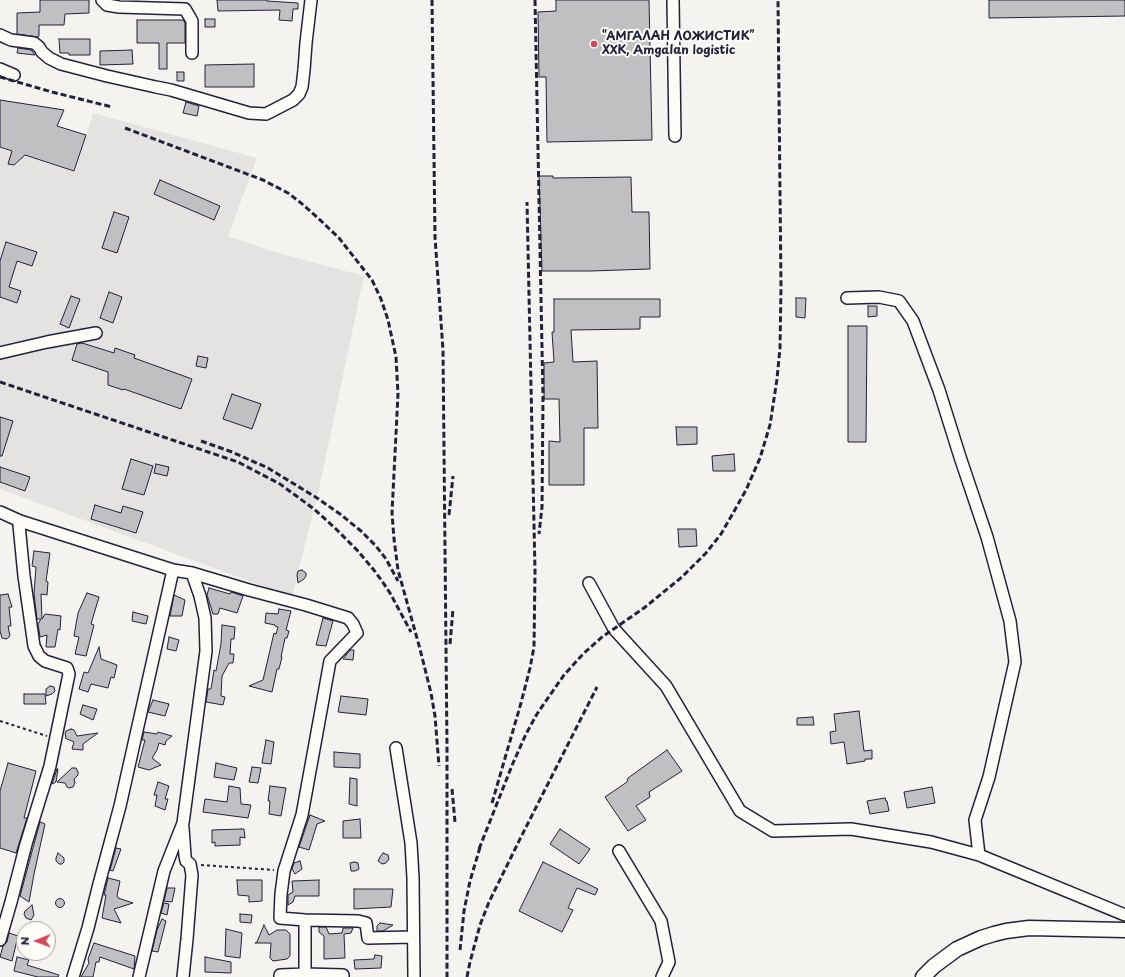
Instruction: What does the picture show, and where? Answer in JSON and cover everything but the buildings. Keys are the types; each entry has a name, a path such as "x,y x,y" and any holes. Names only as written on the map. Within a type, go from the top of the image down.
{"main road":[{"path":"923,977 934,966 957,949 981,938 1006,931 1029,928 1125,930"}],"street":[{"path":"102,0 107,5 119,7 185,9 192,22 192,53"},
{"path":"0,35 12,40 34,43 49,58 61,64 156,88 171,90 249,113 266,114 293,100 299,94 302,87 311,0"},
{"path":"673,0 675,136"},
{"path":"0,69 14,76"},
{"path":"847,298 879,297 899,301 913,321 939,390 960,457 988,537 1010,621 1015,662 989,777 975,820 979,855"},
{"path":"0,354 47,342 96,333"},
{"path":"0,512 20,520 173,570 192,573 249,590 306,604 348,618 353,624 357,633 330,661 302,815 284,871 280,894 280,918 358,921 366,923 368,938 414,937"},
{"path":"0,940 12,902 26,844 50,766 69,674 67,668 45,661 39,656 34,646 24,576 19,525 20,520"},
{"path":"73,977 88,928 120,806 173,570"},
{"path":"183,977 188,940 192,875 190,864 186,861 185,856 183,823 206,651 203,611 200,596 192,573"},
{"path":"589,583 614,629 666,686 740,812 773,831 851,829 931,842 979,855 1125,915"},
{"path":"396,748 411,843 413,878 414,977"},
{"path":"139,977 164,871 183,823"},
{"path":"619,851 661,921 669,962 662,977"},
{"path":"305,920 305,974"},
{"path":"280,977 280,975 305,974 343,974 343,977"}],"path":[{"path":"0,721 56,738"},
{"path":"190,864 284,871"}],"shaded area":[{"path":"93,113 257,158 228,236 271,251 364,276 317,498 292,597 0,489 0,148 75,172"}],"railway":[{"path":"432,0 435,237 443,350 447,747 447,977"},
{"path":"535,0 543,397 542,507 539,534"},
{"path":"479,849 526,734 537,714 564,675 584,653 602,637 644,608 682,577 706,553 721,534 732,515 746,490 760,458 770,425 780,348 781,287 778,0"},
{"path":"0,77 112,107"},
{"path":"125,128 263,180 288,193 339,238 372,280 381,299 388,320 396,357 398,394 392,513 398,570 431,693 435,716 439,766"},
{"path":"492,803 521,703 534,647 535,571 527,202"},
{"path":"0,382 238,462 280,484 314,509 357,550 390,593 411,632"},
{"path":"201,441 232,452 268,468 340,514 361,531 376,546 386,559 398,581"},
{"path":"449,515 453,476"},
{"path":"450,644 453,609"},
{"path":"467,977 480,925 489,902 597,687"},
{"path":"452,789 455,822"},
{"path":"460,950 464,911 470,881 481,844"}],"place":[{"name":"“АМГАЛАН ЛОЖИСТИК” ХХК, Amgalan logistic","path":"594,44"}]}
